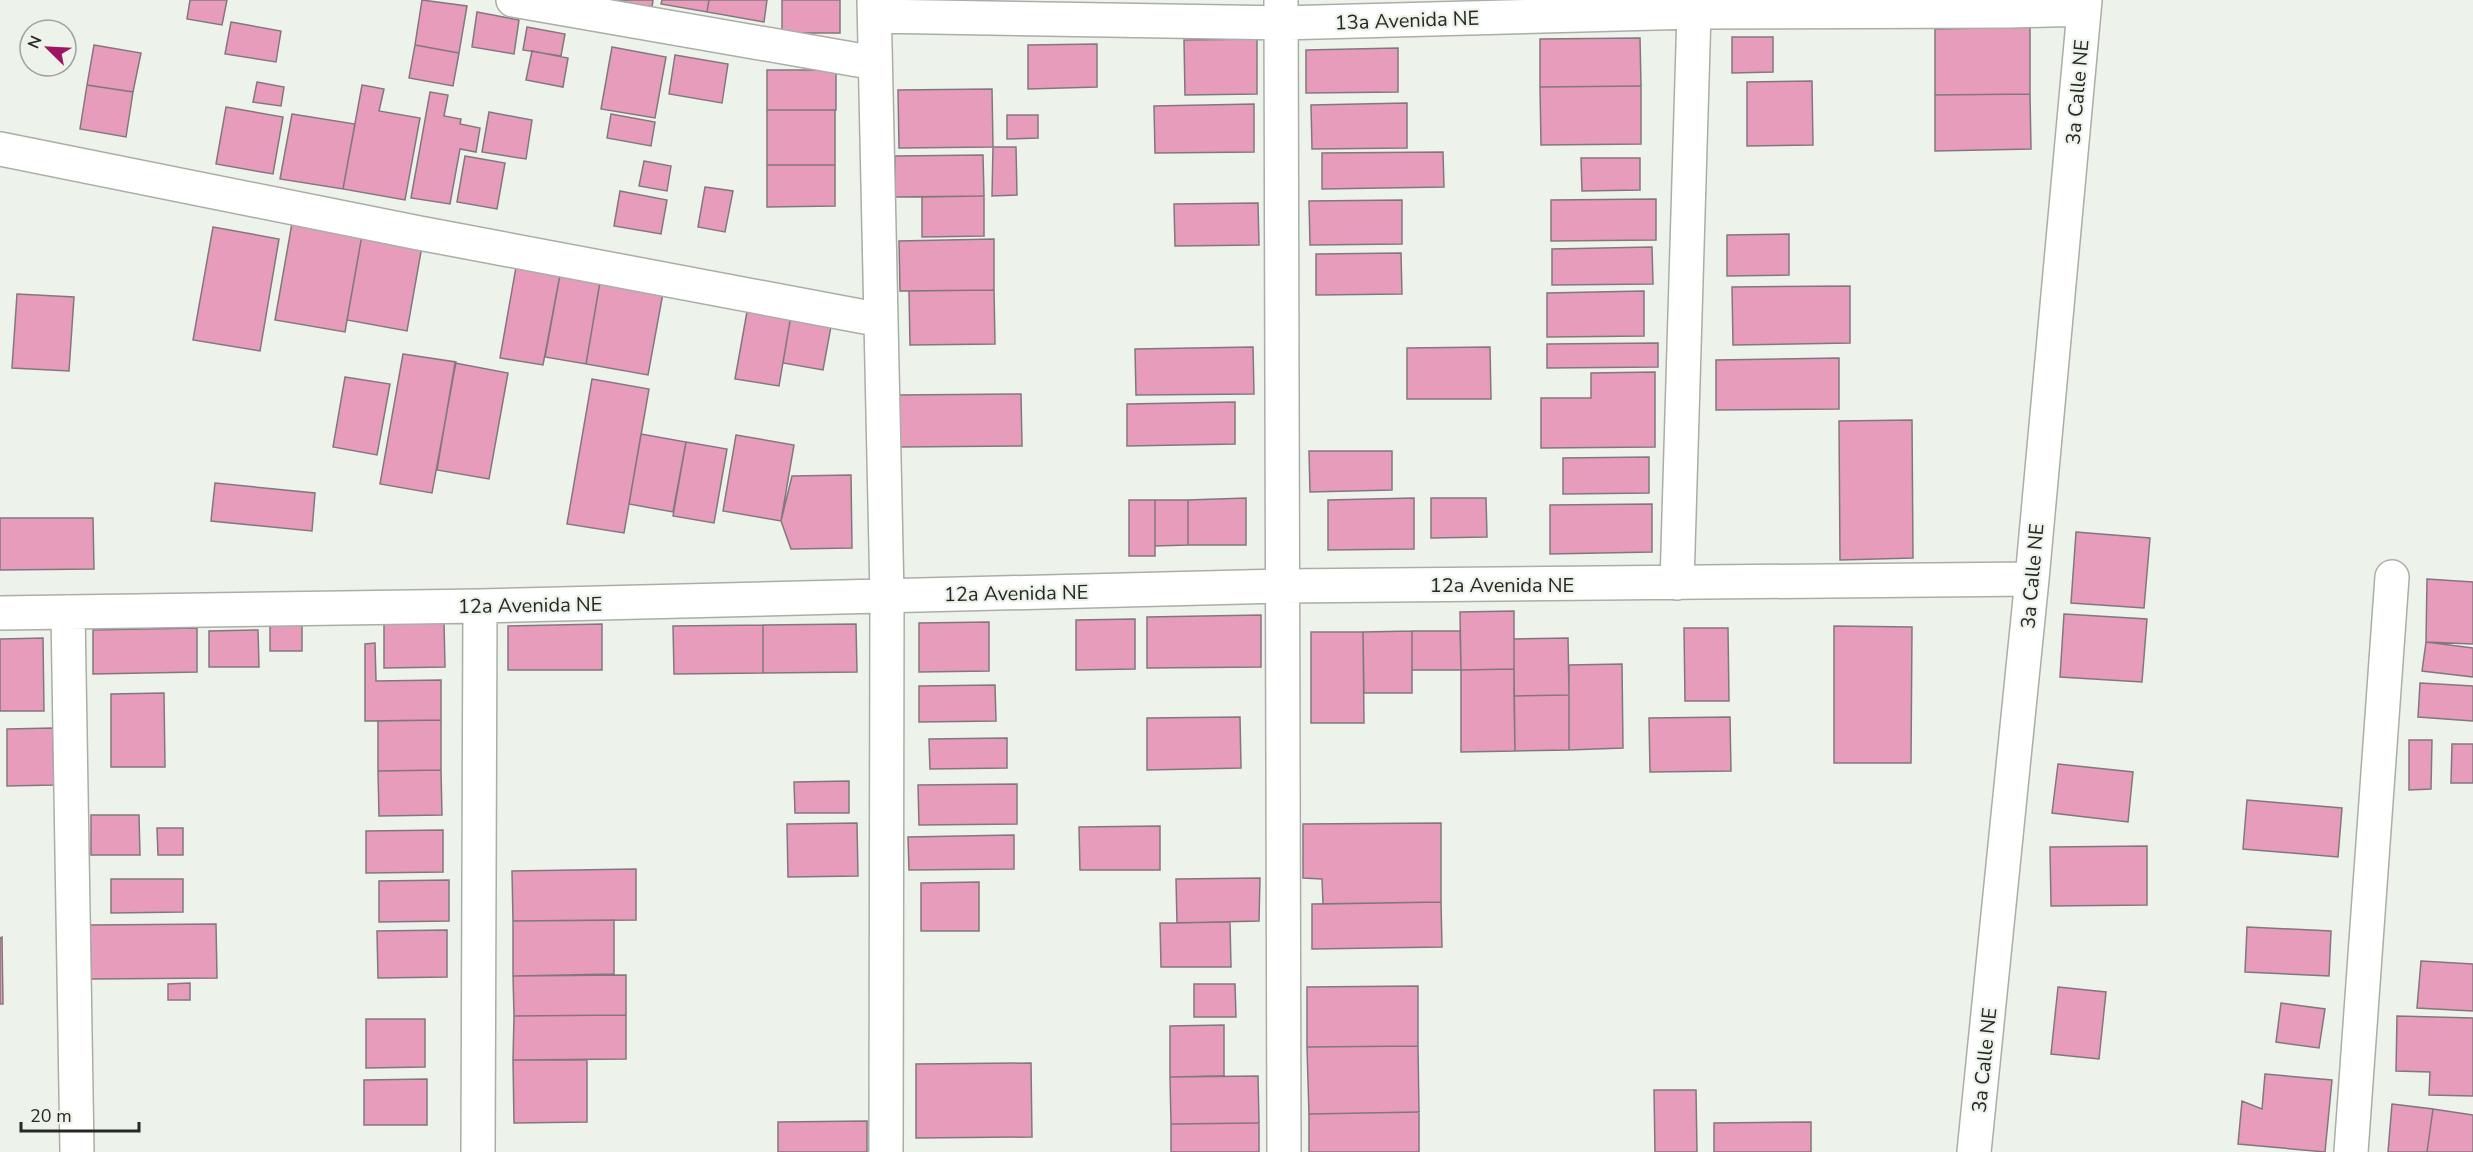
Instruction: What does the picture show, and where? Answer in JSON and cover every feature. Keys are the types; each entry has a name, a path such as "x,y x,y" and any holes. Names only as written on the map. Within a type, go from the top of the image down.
{"street":[{"path":"513,0 875,63"},
{"name":"13a Avenida NE","path":"874,8 1281,12 2010,11 2085,4"},
{"name":"3a Calle NE","path":"1974,1152 2032,579 2085,4"},
{"path":"874,8 887,596 886,1152"},
{"path":"1281,12 1284,1152"},
{"path":"1677,584 1694,12"},
{"path":"0,149 419,233 881,320"},
{"path":"2350,1152 2392,577"},
{"name":"12a Avenida NE","path":"0,613 480,606 1284,586 2032,579"},
{"path":"478,1152 480,606"},
{"path":"68,612 77,1152"}],"building":[{"path":"190,0 227,0 222,25 187,19"},
{"path":"422,0 467,6 459,53 415,45"},
{"path":"611,0 653,0 652,7"},
{"path":"662,0 709,0 707,12 661,4"},
{"path":"709,0 767,0 764,22 707,12"},
{"path":"782,0 840,0 840,33 782,33"},
{"path":"477,12 519,20 514,54 472,47"},
{"path":"231,22 281,31 276,62 225,54"},
{"path":"527,27 565,34 561,56 523,50"},
{"path":"2030,27 2030,94 1935,95 1935,29"},
{"path":"1732,37 1773,37 1773,72 1732,73"},
{"path":"1640,38 1641,86 1540,87 1540,39"},
{"path":"1257,39 1257,94 1185,95 1184,40"},
{"path":"1097,44 1097,87 1028,89 1028,45"},
{"path":"94,45 141,53 133,92 87,85"},
{"path":"415,45 459,53 453,86 409,78"},
{"path":"612,47 666,57 655,118 601,109"},
{"path":"1398,48 1398,92 1306,93 1306,50"},
{"path":"532,51 568,58 563,87 526,80"},
{"path":"675,55 728,64 722,103 669,94"},
{"path":"767,70 836,70 836,110 767,110"},
{"path":"1812,81 1813,145 1747,146 1747,82"},
{"path":"257,82 284,87 281,106 253,102"},
{"path":"87,85 133,92 126,137 80,129"},
{"path":"362,85 384,89 379,111 420,118 405,200 343,189"},
{"path":"1641,86 1641,144 1541,145 1540,87"},
{"path":"992,89 993,147 899,148 898,90"},
{"path":"430,92 448,95 444,116 461,119 460,124 480,128 476,152 460,149 450,204 411,198"},
{"path":"2030,94 2031,149 1935,151 1935,95"},
{"path":"1407,103 1407,148 1312,149 1311,105"},
{"path":"1254,104 1254,152 1155,153 1154,106"},
{"path":"226,107 283,117 273,174 216,164"},
{"path":"767,110 835,110 835,165 767,165"},
{"path":"489,112 532,120 526,159 482,152"},
{"path":"292,114 355,124 343,189 280,179"},
{"path":"611,114 655,122 651,146 607,138"},
{"path":"1007,115 1038,115 1038,138 1007,139"},
{"path":"993,147 1016,147 1017,195 992,196"},
{"path":"1443,152 1444,187 1322,189 1322,153"},
{"path":"983,155 984,196 895,197 895,156"},
{"path":"465,156 505,163 497,209 457,202"},
{"path":"1581,158 1640,158 1640,190 1582,191"},
{"path":"644,161 671,166 667,191 639,186"},
{"path":"767,165 835,165 835,206 767,207"},
{"path":"705,187 733,191 725,232 698,227"},
{"path":"620,191 667,200 661,234 614,226"},
{"path":"984,196 984,236 922,237 922,197"},
{"path":"1656,199 1656,240 1551,241 1551,200"},
{"path":"1402,200 1402,244 1310,245 1309,201"},
{"path":"1258,203 1259,245 1175,246 1174,204"},
{"path":"292,223 362,235 345,332 275,320"},
{"path":"213,227 279,239 260,351 193,340"},
{"path":"1789,234 1789,275 1727,276 1727,235"},
{"path":"362,235 422,246 407,331 347,320"},
{"path":"994,239 994,290 900,291 899,241"},
{"path":"1652,247 1653,284 1552,285 1552,249"},
{"path":"1401,253 1402,294 1316,295 1316,254"},
{"path":"516,267 560,275 543,365 500,358"},
{"path":"560,275 600,282 586,364 545,357"},
{"path":"600,282 663,293 648,375 586,364"},
{"path":"1850,286 1850,343 1733,345 1732,287"},
{"path":"994,290 995,344 910,345 909,291"},
{"path":"1644,291 1644,336 1547,337 1547,293"},
{"path":"17,294 74,297 69,371 12,368"},
{"path":"748,306 791,315 779,386 735,379"},
{"path":"791,315 832,321 823,370 783,363"},
{"path":"1658,343 1658,367 1547,368 1547,344"},
{"path":"1253,347 1254,394 1136,395 1135,349"},
{"path":"1490,347 1491,399 1407,399 1407,348"},
{"path":"403,354 456,362 432,493 380,484"},
{"path":"1839,358 1839,409 1716,410 1716,360"},
{"path":"455,363 508,373 489,479 437,470"},
{"path":"1655,372 1655,447 1541,448 1541,398 1591,398 1591,373"},
{"path":"345,377 390,384 377,455 333,447"},
{"path":"592,379 649,389 624,533 567,524"},
{"path":"1021,394 1022,446 899,447 898,395"},
{"path":"1235,402 1235,444 1127,446 1127,404"},
{"path":"1912,420 1913,558 1840,560 1839,421"},
{"path":"641,434 686,442 673,512 629,504"},
{"path":"736,435 794,445 781,521 723,511"},
{"path":"686,442 727,449 714,523 673,516"},
{"path":"1309,451 1392,451 1392,490 1310,492"},
{"path":"1649,457 1649,493 1563,494 1563,458"},
{"path":"851,475 852,548 791,549 781,521 792,476"},
{"path":"215,483 315,493 312,531 211,521"},
{"path":"1246,498 1246,545 1188,545 1188,500"},
{"path":"1414,498 1414,549 1328,550 1328,500"},
{"path":"1431,498 1486,498 1487,537 1431,538"},
{"path":"1129,500 1155,500 1155,556 1129,556"},
{"path":"1155,500 1188,500 1188,545 1155,546"},
{"path":"1652,504 1652,552 1550,554 1550,505"},
{"path":"0,518 93,518 94,569 0,570"},
{"path":"2076,532 2150,538 2144,608 2071,603"},
{"path":"2427,579 2473,582 2473,644 2426,642"},
{"path":"1514,611 1514,669 1461,670 1460,612"},
{"path":"2064,614 2147,619 2142,682 2060,677"},
{"path":"1261,615 1261,667 1147,668 1147,617"},
{"path":"1135,619 1135,669 1076,670 1076,620"},
{"path":"302,620 302,651 270,651 270,621"},
{"path":"384,622 444,622 445,667 384,668"},
{"path":"989,622 989,671 919,672 919,623"},
{"path":"602,624 602,670 508,670 508,626"},
{"path":"856,624 857,672 763,673 763,625"},
{"path":"763,625 763,673 674,674 673,626"},
{"path":"1834,626 1912,627 1911,763 1834,763"},
{"path":"197,628 197,672 93,674 93,630"},
{"path":"1684,628 1728,628 1729,701 1685,701"},
{"path":"258,630 259,667 209,667 209,631"},
{"path":"1412,631 1412,693 1364,693 1363,632"},
{"path":"1412,631 1460,631 1461,670 1412,670"},
{"path":"1311,632 1363,632 1364,723 1311,723"},
{"path":"43,638 44,711 0,711 0,639"},
{"path":"1568,638 1569,695 1514,696 1514,639"},
{"path":"2426,642 2473,648 2473,677 2422,671"},
{"path":"375,643 376,681 441,680 441,720 365,721 365,644"},
{"path":"1622,664 1623,748 1569,750 1569,665"},
{"path":"1514,669 1515,751 1461,752 1461,670"},
{"path":"2420,683 2473,686 2473,721 2418,717"},
{"path":"995,685 996,721 919,722 919,686"},
{"path":"164,693 165,767 111,767 111,694"},
{"path":"1569,695 1569,750 1515,751 1514,696"},
{"path":"1240,717 1241,768 1147,770 1147,718"},
{"path":"1730,717 1731,771 1650,772 1649,718"},
{"path":"441,720 441,770 378,771 378,721"},
{"path":"53,728 54,785 7,786 7,729"},
{"path":"1007,738 1007,768 930,769 929,739"},
{"path":"2409,740 2432,740 2431,789 2409,790"},
{"path":"2452,744 2473,744 2473,783 2451,783"},
{"path":"2058,764 2133,772 2128,822 2052,813"},
{"path":"441,770 442,815 379,816 378,771"},
{"path":"849,781 849,813 795,813 794,782"},
{"path":"1017,784 1017,824 919,825 918,785"},
{"path":"2247,800 2342,808 2338,857 2243,849"},
{"path":"91,815 139,815 140,855 91,855"},
{"path":"857,823 858,876 788,877 787,824"},
{"path":"1441,823 1441,902 1323,904 1322,879 1303,878 1303,824"},
{"path":"1160,826 1160,870 1080,870 1079,827"},
{"path":"157,828 183,828 183,855 158,855"},
{"path":"443,830 443,872 366,873 366,831"},
{"path":"1014,835 1014,869 909,870 908,837"},
{"path":"2147,846 2147,905 2051,906 2050,847"},
{"path":"636,869 636,920 513,921 512,871"},
{"path":"1260,878 1259,921 1177,923 1176,879"},
{"path":"111,879 183,879 183,912 111,913"},
{"path":"449,880 449,921 379,922 379,881"},
{"path":"979,882 979,931 921,931 921,883"},
{"path":"1441,902 1442,947 1312,949 1312,904"},
{"path":"614,920 614,974 513,976 513,921"},
{"path":"1230,922 1231,967 1161,967 1160,923"},
{"path":"216,924 217,978 91,979 90,925"},
{"path":"2247,927 2331,931 2329,976 2245,972"},
{"path":"447,930 447,977 378,978 377,931"},
{"path":"2,937 3,1004 0,1004 0,938"},
{"path":"2421,961 2473,964 2473,1011 2417,1008"},
{"path":"626,975 626,1015 514,1016 513,976"},
{"path":"190,983 190,1000 168,1000 168,984"},
{"path":"1194,984 1235,984 1236,1017 1194,1017"},
{"path":"1418,986 1418,1046 1307,1047 1307,987"},
{"path":"2058,987 2106,992 2099,1059 2051,1054"},
{"path":"2281,1003 2325,1009 2319,1048 2276,1042"},
{"path":"626,1015 626,1059 513,1060 514,1016"},
{"path":"2397,1016 2473,1018 2473,1096 2429,1095 2430,1072 2396,1071"},
{"path":"366,1019 425,1019 425,1067 366,1068"},
{"path":"1224,1025 1224,1076 1170,1077 1170,1026"},
{"path":"1418,1046 1419,1112 1309,1114 1307,1047"},
{"path":"513,1060 587,1060 587,1122 514,1123"},
{"path":"1031,1063 1032,1137 916,1138 916,1064"},
{"path":"2265,1074 2332,1080 2325,1152 2238,1144 2242,1101 2262,1109"},
{"path":"1258,1076 1259,1123 1171,1124 1170,1077"},
{"path":"427,1079 427,1125 364,1125 364,1080"},
{"path":"1654,1090 1696,1090 1697,1152 1655,1152"},
{"path":"2392,1104 2433,1109 2427,1152 2388,1152"},
{"path":"2433,1109 2473,1115 2473,1152 2427,1152"},
{"path":"1419,1112 1419,1152 1309,1152 1309,1114"},
{"path":"867,1121 867,1152 778,1152 778,1122"},
{"path":"1811,1122 1811,1152 1714,1152 1714,1123"},
{"path":"1259,1123 1259,1152 1171,1152 1171,1124"}]}
